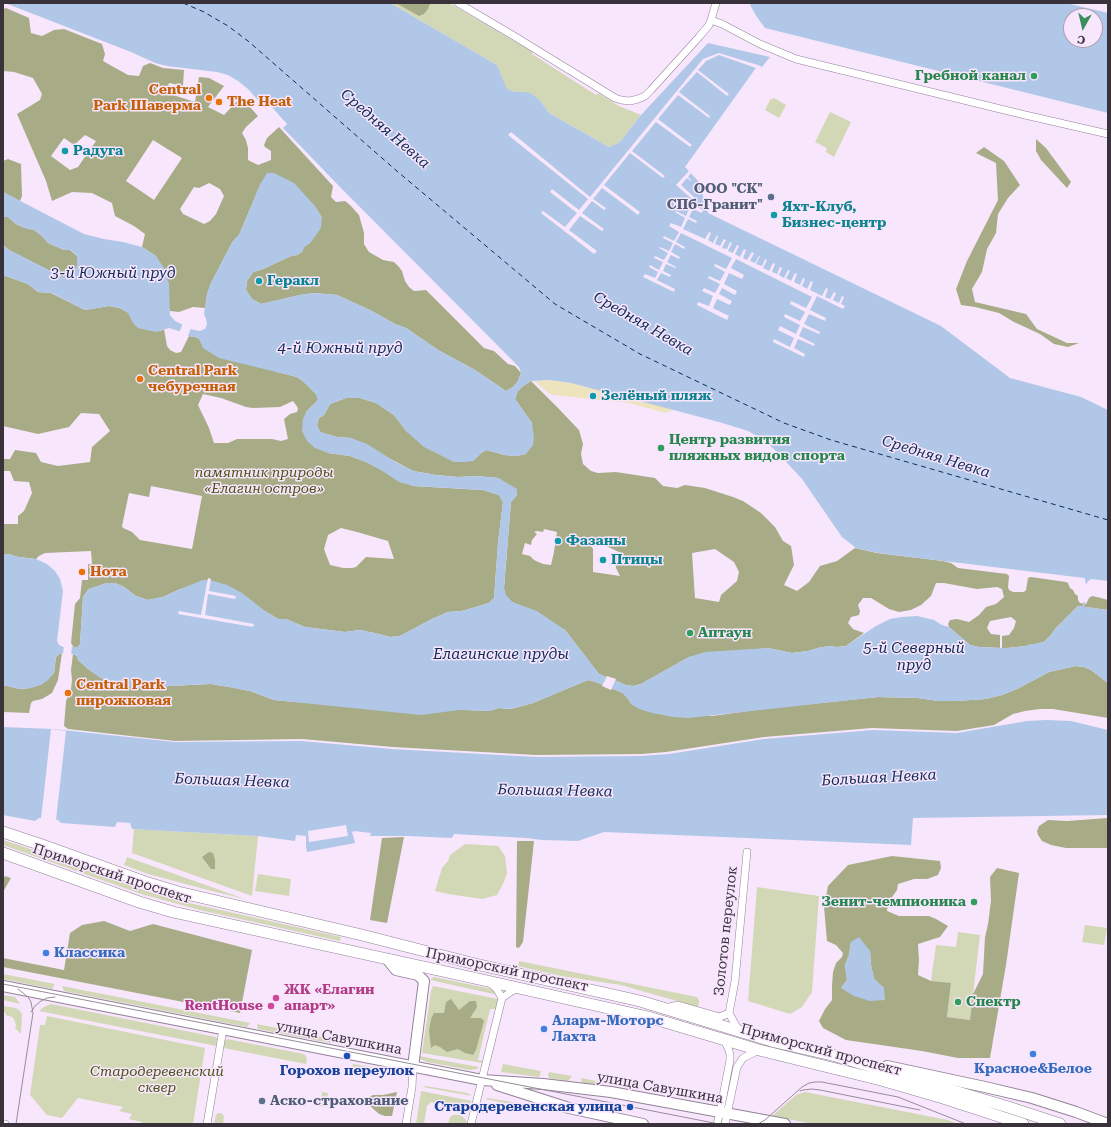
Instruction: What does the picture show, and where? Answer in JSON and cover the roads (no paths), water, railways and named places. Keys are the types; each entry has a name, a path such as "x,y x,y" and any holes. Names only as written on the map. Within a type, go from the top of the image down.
{"main road":[{"name":"Приморский проспект","path":"3,832 145,882 178,892 362,935 471,963 640,1001 775,1042 1032,1098 1108,1124"},
{"name":"Приморский проспект","path":"3,853 139,902 173,912 648,1017 759,1050 880,1080 943,1098 1006,1112"},
{"path":"386,959 396,970 418,975 424,981 413,1067"},
{"name":"улица Савушкина","path":"3,986 482,1080 543,1084 611,1092 785,1124"},
{"name":"Приморский проспект","path":"832,1055 1006,1112"},
{"name":"улица Савушкина","path":"482,1080 569,1108 643,1124"},
{"path":"1006,1112 1023,1124"},
{"path":"1006,1112 1060,1124"}],"street":[{"path":"458,3 509,32 615,98 626,101 645,96 651,90 702,34 711,20 716,3"},
{"path":"711,20 778,52 810,62 1108,134"},
{"name":"Золотов переулок","path":"741,1032 729,1013 734,981 747,852"},
{"path":"487,981 496,988 502,998"},
{"path":"471,1124 502,998 512,991 520,988"},
{"name":"Золотов переулок","path":"664,1008 678,1004 720,1017 729,1013"},
{"path":"207,1124 223,1029"},
{"path":"724,1040 730,1054 724,1113 726,1124"},
{"path":"717,1124 724,1113 737,1066 743,1058 759,1050"},
{"path":"406,1124 412,1087 413,1067"}],"water":[{"path":"5,3 390,3 497,65 507,89 515,92 530,93 539,99 549,113 609,147 620,142 641,115 708,43 770,57 762,67 758,65 685,167 699,182 708,213 941,326 1010,378 1081,397 1108,410 1108,581 1091,579 1086,585 1084,578 878,553 856,548 842,537 802,479 764,440 748,431 719,422 571,383 550,380 531,381 518,391 515,399 532,423 534,437 533,445 526,454 516,456 504,455 486,450 473,461 454,462 424,447 407,432 394,415 376,403 360,398 346,398 330,404 324,415 319,418 317,425 320,432 337,437 351,438 367,444 413,471 458,477 477,476 498,478 517,489 517,495 511,502 504,588 506,595 512,602 537,611 565,630 599,674 626,685 633,686 641,684 689,657 705,652 768,648 792,653 829,646 846,646 876,626 890,619 902,617 917,616 934,620 949,627 970,645 979,647 1007,648 1026,646 1044,642 1078,606 1108,610 1108,683 1091,670 1076,666 1049,672 1017,689 986,699 938,701 918,698 878,697 688,718 673,717 639,709 631,704 623,693 588,680 533,703 510,709 499,708 489,711 459,710 421,715 274,700 250,691 211,684 169,686 148,689 131,687 101,678 78,660 77,656 62,653 56,657 54,673 41,685 20,689 3,685 3,555 9,554 18,557 36,559 47,564 55,571 60,579 63,591 57,641 59,645 63,647 78,647 80,644 83,597 89,589 107,583 115,583 124,587 136,596 148,600 163,597 203,580 210,580 227,585 242,593 278,619 286,619 305,627 345,632 360,630 390,637 400,636 448,612 462,611 489,603 494,598 503,502 499,495 483,490 413,486 399,482 366,462 350,456 328,453 315,448 307,441 302,431 303,419 306,412 318,400 316,394 297,377 219,358 203,348 199,339 188,336 179,331 169,328 156,332 138,328 133,323 128,313 120,308 109,306 85,310 52,293 38,292 28,284 3,275 3,245 9,250 62,277 72,275 77,266 77,256 71,250 64,250 48,243 34,230 16,224 8,217 3,217 3,192 84,234 142,247 156,256 164,268 169,284 170,315 175,321 194,330 200,331 205,329 207,324 204,314 207,294 211,283 233,241 239,235 261,183 267,173 274,173 294,183 315,206 322,217 321,228 311,242 304,247 302,252 253,272 247,281 246,290 252,299 261,304 314,293 337,295 406,328 438,350 475,370 506,391 513,387 518,381 521,373 519,367 341,188 248,89 238,81 228,75 217,72 167,66 155,63 131,52"},
{"name":"Гребной канал","path":"751,3 1066,3 1087,8 1063,8 1063,48 1103,48 1103,12 1108,13 1108,113 765,28 750,5"},
{"name":"Большая Невка","path":"1027,721 1071,721 1108,730 1108,815 913,818 911,845 604,832 578,841 454,834 452,838 370,836 371,833 354,831 352,832 355,843 307,852 306,836 296,835 295,841 258,836 132,829 130,823 117,822 115,827 61,823 58,820 39,818 35,821 3,815 3,727 53,729 175,742 301,741 392,749 537,757 641,756 669,754 764,739 873,730 957,733"},
{"path":"859,937 870,951 874,979 884,988 885,1000 870,1001 854,996 841,988 847,980 845,965 849,955 851,942"}],"waterway":[{"path":"1083,607 1084,603"}],"tram line":[{"path":"3,984 719,1124"},
{"path":"16,1124 33,1013 31,1002 28,997 18,989"},
{"path":"31,1012 41,1001 47,998 55,997"},
{"path":"758,1124 765,1120 802,1087 809,1083 815,1082 822,1082 898,1097 966,1124"},
{"path":"800,1091 812,1089 820,1090 920,1110"}],"place":[{"name":"Гребной канал","path":"1034,76"},
{"name":"Central Park Шаверма","path":"209,98"},
{"name":"The Heat","path":"219,102"},
{"name":"Радуга","path":"65,151"},
{"name":"ООО \"СК\" СПб-Гранит\"","path":"771,197"},
{"name":"Яхт-Клуб, Бизнес-центр","path":"774,215"},
{"name":"Геракл","path":"259,281"},
{"name":"Central Park чебуречная","path":"140,379"},
{"name":"Зелёный пляж","path":"593,396"},
{"name":"Центр развития пляжных видов спорта","path":"661,448"},
{"name":"Фазаны","path":"558,541"},
{"name":"Птицы","path":"603,560"},
{"name":"Нота","path":"82,572"},
{"name":"Аптаун","path":"690,633"},
{"name":"Central Park пирожковая","path":"68,693"},
{"name":"Зенит-чемпионика","path":"974,902"},
{"name":"Классика","path":"46,953"},
{"name":"ЖК «Елагин апарт»","path":"276,998"},
{"name":"Спектр","path":"958,1002"},
{"name":"RentHouse","path":"271,1006"},
{"name":"Аларм-Моторс Лахта","path":"544,1029"},
{"name":"Красное&Белое","path":"1033,1054"},
{"name":"Горохов переулок","path":"347,1056"},
{"name":"Аско-страхование","path":"262,1101"},
{"name":"Стародеревенская улица","path":"630,1107"}],"water label":[{"name":"Средняя Невка","path":"385,129"},
{"name":"3-й Южный пруд","path":"113,274"},
{"name":"Средняя Невка","path":"643,324"},
{"name":"4-й Южный пруд","path":"340,349"},
{"name":"Средняя Невка","path":"936,457"},
{"name":"Елагинские пруды","path":"501,655"},
{"name":"5-й Северный пруд","path":"914,658"}],"park label":[{"name":"памятник природы «Елагин остров»","path":"264,482"},
{"name":"Стародеревенский сквер","path":"157,1080"}]}
